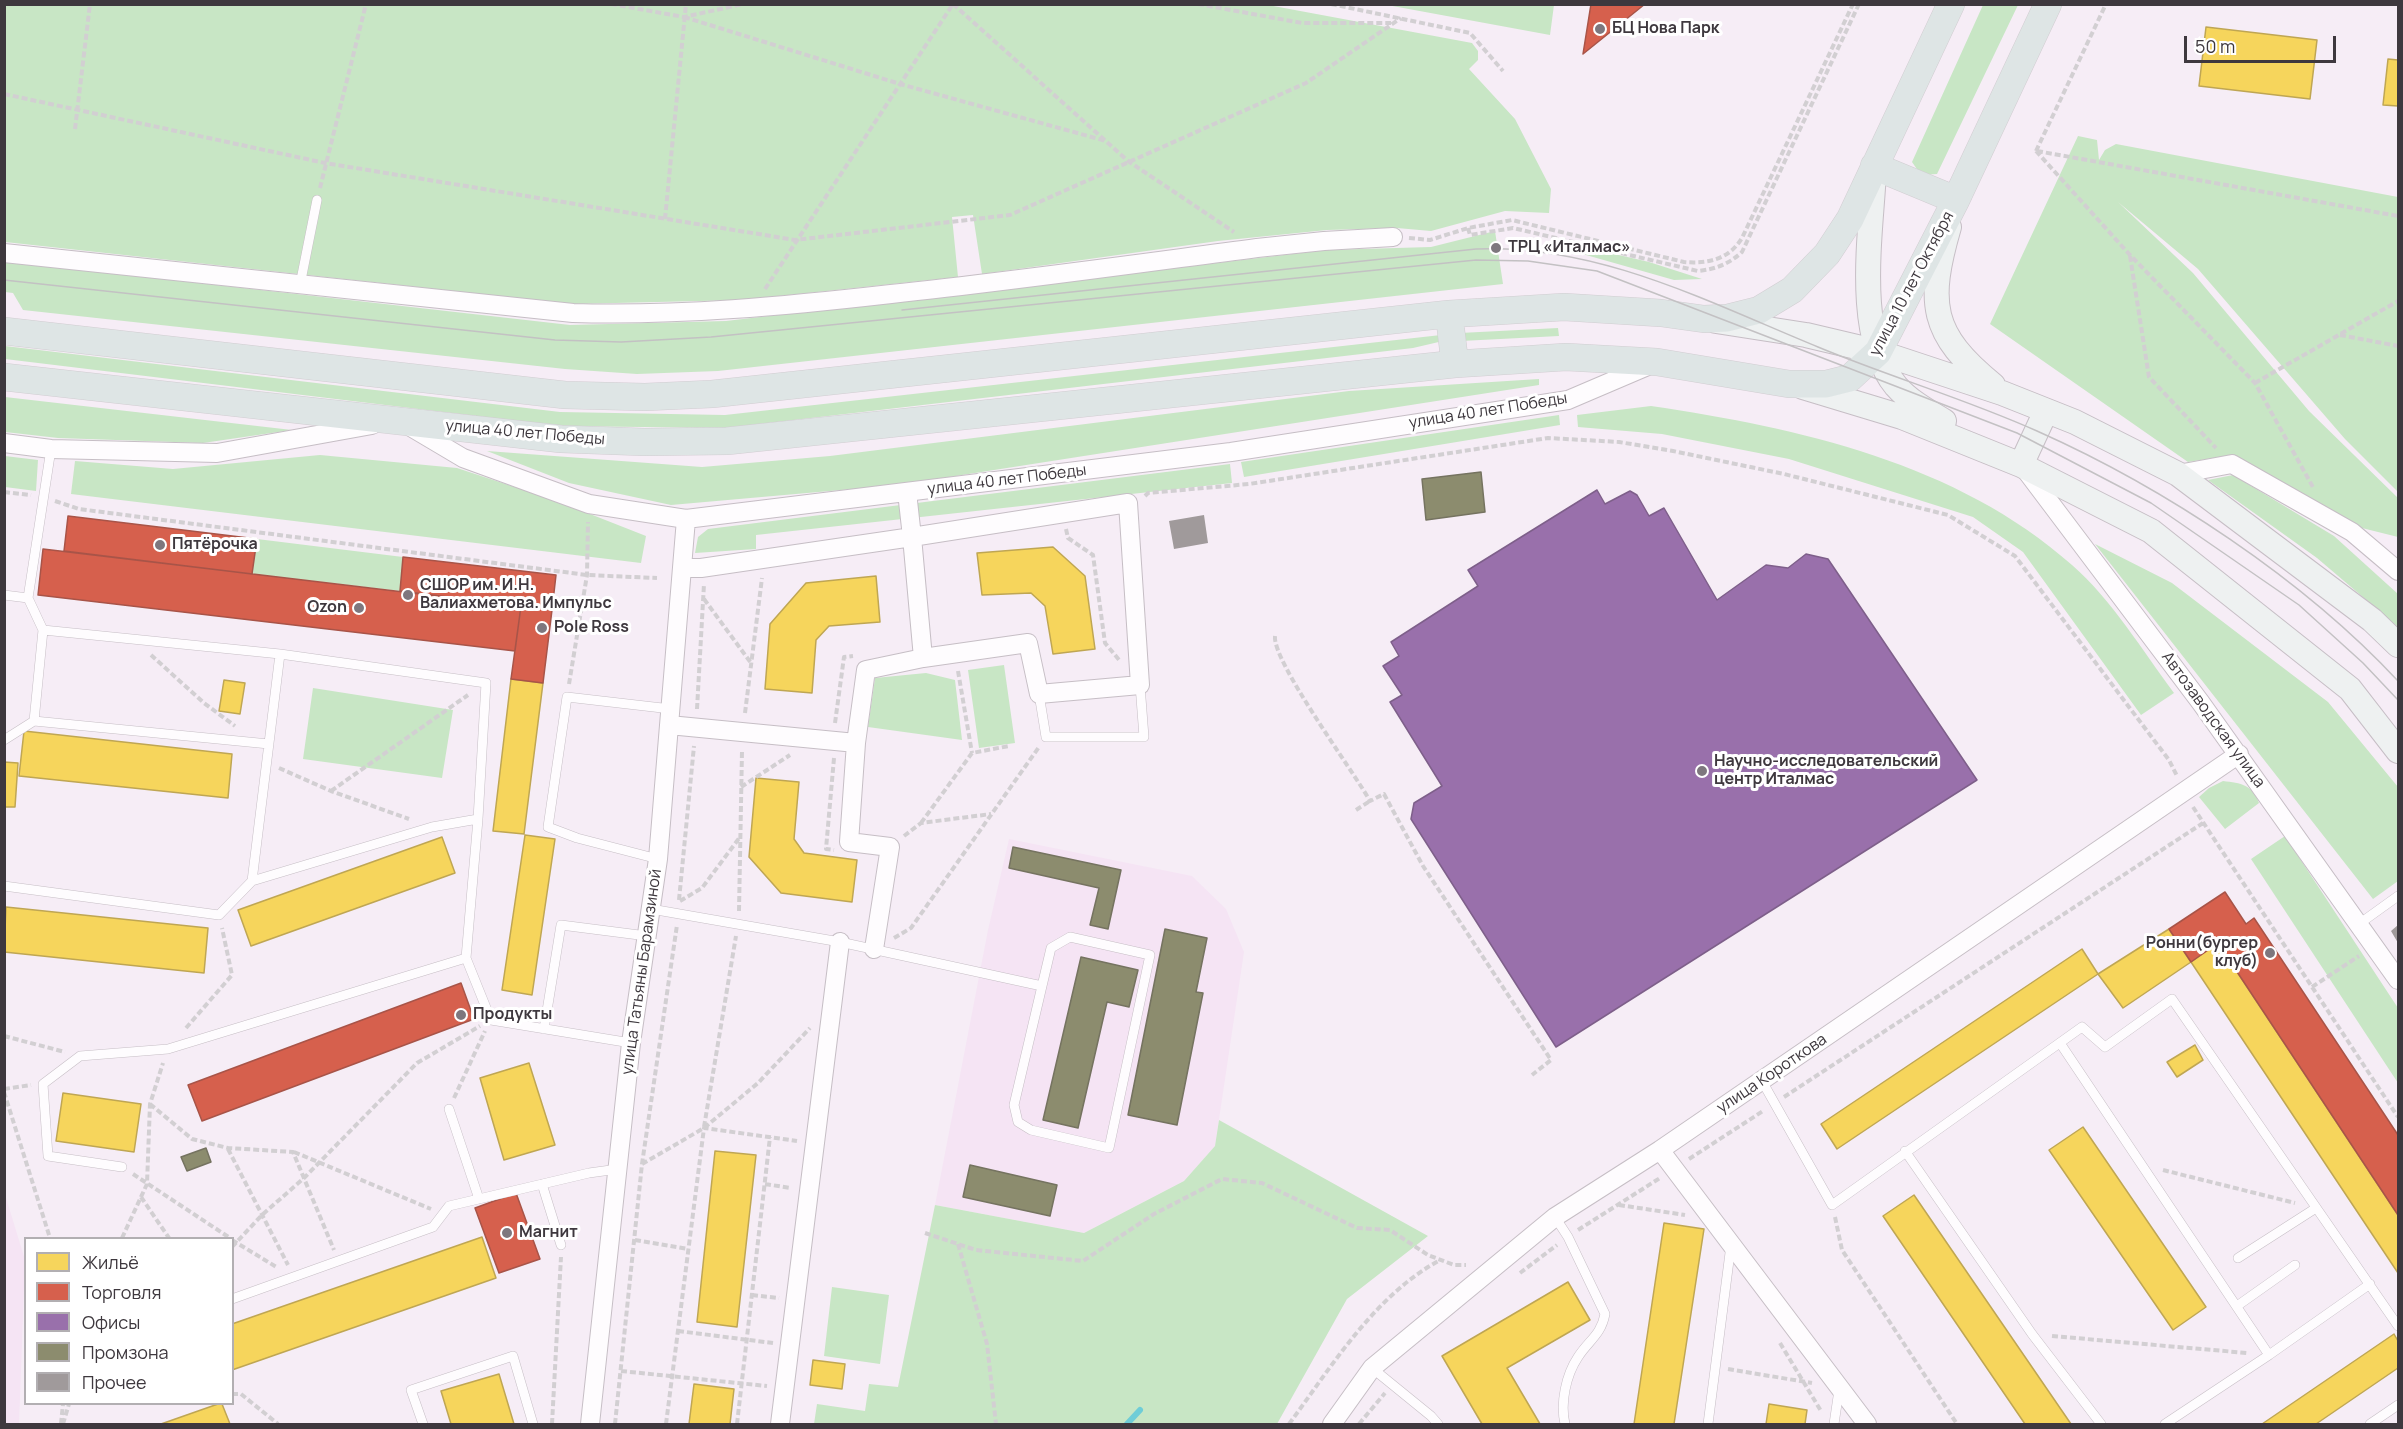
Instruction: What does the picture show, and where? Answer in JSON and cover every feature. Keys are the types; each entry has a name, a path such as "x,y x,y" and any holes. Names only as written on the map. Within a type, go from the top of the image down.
{"main road":[{"path":"1704,319 1727,318 1759,310 1783,297 1801,283 1839,237 1951,4"},
{"name":"улица 10 лет Октября","path":"1657,362 1790,384 1826,384 1850,378 1878,352 1956,200 2048,4"},
{"path":"1874,166 1956,200 1937,279 1936,301 1939,322 1947,339 1957,352 2002,393"},
{"path":"1874,166 1869,295 1872,331 1878,352 1891,379 1911,401 2021,465 2151,531 2350,689 2398,751"},
{"path":"4,331 564,395 645,397 712,394 861,379 1449,314 1564,307 1704,319 1806,335 1878,352 2002,393 2046,411 2178,474 2372,620 2398,645"},
{"path":"1449,314 1455,364"},
{"name":"улица 40 лет Победы","path":"4,377 561,439 644,442 727,441 1455,364 1566,357 1657,362"},
{"path":"1790,384 1902,417 2021,465"},
{"path":"2021,465 2046,411"}],"street":[{"path":"4,253 573,313 657,313 753,308 968,286 1257,248 1393,237"},
{"name":"улица 40 лет Победы","path":"4,443 51,449 217,453 398,420 463,458 589,504 686,519 1232,452 1568,400 1657,362"},
{"path":"2178,474 2232,464 2352,532 2398,571"},
{"name":"Автозаводская улица","path":"2021,465 2239,754 2398,980"},
{"path":"907,492 923,658"},
{"path":"682,568 701,568 1128,503 1140,685 1039,694 1028,643 923,658 866,670 856,743 849,842 890,847 874,950"},
{"name":"улица Татьяны Барамзиной","path":"590,1425 631,1043 658,859 686,519"},
{"path":"670,717 696,727 856,743"},
{"name":"улица Короткова","path":"1332,1425 1372,1368 1554,1217 1660,1150 2185,794 2239,754"},
{"path":"780,1425 840,942"},
{"path":"1660,1150 1867,1425"}],"lane":[{"path":"300,285 317,200"},
{"path":"34,721 43,630 28,598 51,449"},
{"path":"4,595 28,598"},
{"path":"43,630 280,654 486,682 478,819 466,958 491,1020 631,1043"},
{"path":"252,880 267,762 264,744 280,654"},
{"path":"1039,694 1046,737 1144,737 1140,685"},
{"path":"658,859 577,838 548,827 567,697 670,717"},
{"path":"4,740 34,721 264,744"},
{"path":"4,886 219,915 252,880 432,828 478,819"},
{"path":"2359,924 2398,896"},
{"path":"651,909 840,942 1042,986"},
{"path":"544,1029 561,925 647,936"},
{"path":"1070,937 1150,955 1109,1148 1031,1130 1018,1122 1014,1106 1042,986 1051,948 1070,937"},
{"path":"122,1167 48,1156 43,1084 80,1056 168,1049 466,958"},
{"path":"1762,1081 1832,1205 1905,1151 2082,1028 2105,1047 2172,999 2398,1326"},
{"path":"2060,1043 2269,1355"},
{"path":"449,1109 479,1199"},
{"path":"1905,1151 2032,1334 2101,1425"},
{"path":"234,1298 433,1227 449,1206 618,1168"},
{"path":"542,1184 561,1245"},
{"path":"2238,1258 2316,1208"},
{"path":"1554,1217 1568,1237 1605,1314 1603,1328 1578,1357 1566,1382 1565,1425"},
{"path":"1708,1425 1731,1243"},
{"path":"2237,1306 2295,1265"},
{"path":"2166,1425 2370,1284"},
{"path":"423,1425 411,1390 513,1356 533,1425"},
{"path":"1372,1368 1431,1416 1438,1425"},
{"path":"1834,1425 1839,1387"},
{"path":"2370,1425 2398,1405"}],"path":[{"path":"75,129 90,4"},
{"path":"317,200 366,4"},
{"path":"611,4 684,17 900,84 1106,141"},
{"path":"665,219 686,4"},
{"path":"684,17 743,4"},
{"path":"753,308 795,240 953,4 1128,161 1257,248"},
{"path":"1198,4 1302,23 1392,23"},
{"path":"1331,4 1470,33 1503,71"},
{"path":"1393,237 1430,240 1468,228 1512,220 1684,262 1704,262 1732,252 1742,238 1853,4"},
{"path":"1468,228 1470,235 1513,228 1698,271 1717,268 1732,262 1742,252 1859,4"},
{"path":"2036,151 2106,4"},
{"path":"4,93 326,163 795,240 1010,215 1306,83 1401,18"},
{"path":"2036,151 2398,216"},
{"path":"2036,151 2130,255 2255,384 2331,520"},
{"path":"2130,255 2149,377 2232,464"},
{"path":"2255,384 2398,301"},
{"path":"2340,335 2398,346"},
{"path":"1572,438 1619,442 1706,458 1784,474 1948,515 2015,556 2169,760 2185,794 2398,1118"},
{"path":"4,492 44,497 79,509 587,575 657,578"},
{"path":"567,697 587,575 589,504"},
{"path":"1068,538 1093,555 1105,643 1122,664"},
{"path":"615,1425 642,1164 678,914 696,727 704,578"},
{"path":"703,598 751,664"},
{"path":"1275,636 1274,643 1285,667 1370,801"},
{"path":"131,639 204,703 264,744"},
{"path":"955,653 972,753"},
{"path":"824,722 835,723 844,657 855,656"},
{"path":"331,791 486,682"},
{"path":"745,711 756,712"},
{"path":"874,950 911,928 1046,737"},
{"path":"890,847 921,823 972,753 1009,746"},
{"path":"267,762 331,791 432,828"},
{"path":"1356,810 1384,794 1423,866 1551,1060 1532,1075"},
{"path":"921,823 991,814"},
{"path":"679,901 702,888 741,836"},
{"path":"666,1425 704,1128 739,910"},
{"path":"123,1237 147,1184 150,1104 168,1049 232,975 219,915"},
{"path":"2312,987 2375,946"},
{"path":"642,1164 704,1128 758,1083 832,1005"},
{"path":"449,1109 491,1020"},
{"path":"234,1240 304,1178 417,1063 491,1020"},
{"path":"4,1036 80,1056"},
{"path":"43,1084 4,1090 49,1237"},
{"path":"150,1104 192,1139 228,1148 293,1152 443,1214"},
{"path":"704,1128 804,1142"},
{"path":"737,1425 770,1137"},
{"path":"228,1148 294,1277"},
{"path":"293,1152 338,1261"},
{"path":"2142,1165 2316,1208"},
{"path":"122,1167 227,1237"},
{"path":"925,1233 976,1250 1083,1261 1154,1214 1222,1179 1262,1183 1357,1228 1390,1230 1428,1255 1440,1260 1454,1264 1524,1270"},
{"path":"765,1184 798,1188"},
{"path":"141,1197 167,1237"},
{"path":"1618,1204 1686,1215"},
{"path":"1832,1205 1842,1250 1957,1425"},
{"path":"635,1240 688,1250"},
{"path":"234,1242 294,1277"},
{"path":"957,1243 987,1344 996,1425"},
{"path":"552,1425 561,1245"},
{"path":"1289,1425 1365,1322 1424,1269 1440,1260"},
{"path":"752,1295 783,1298"},
{"path":"678,1331 777,1344"},
{"path":"2032,1334 2269,1355"},
{"path":"1715,1367 1839,1387"},
{"path":"621,1371 772,1387"},
{"path":"234,1394 241,1394 278,1425"},
{"path":"62,1425 63,1405"},
{"path":"62,1425 69,1405"}],"shaded area":[{"path":"1009,839 1192,876 1226,909 1244,952 1215,1146 1184,1181 1084,1233 935,1205 988,930"},
{"path":"4,1191 24,1257 19,1424 5,1424"}],"green space":[{"path":"5,4 1268,5 1472,43 1478,51 1478,60 1469,69 1515,119 1551,189 1549,213 1505,211 1431,231 1397,228 1327,230 1218,241 982,274 973,215 952,217 958,277 742,300 573,304 5,242"},
{"path":"1554,4 1550,35 1387,5"},
{"path":"1983,5 2018,5 1937,174 1921,175 1912,162"},
{"path":"2078,136 2097,140 2099,160 2105,150 2116,144 2398,197 2398,492 2345,439 2198,269 2118,202 2193,273 2309,411 2398,498 2398,537 2362,528 2232,455 2188,462 1990,324"},
{"path":"1495,231 1503,284 718,371 637,374 565,369 23,310 13,293 5,292 5,261 570,325 726,321 1326,250 1431,247"},
{"path":"1580,246 1649,262 1702,279 1674,280 1579,253"},
{"path":"1558,328 1559,336 1461,341 1460,333"},
{"path":"1441,335 1443,341 1413,348 725,428 559,426 5,359 5,346 560,412 725,415"},
{"path":"1539,379 1539,385 898,485 671,505 569,483 487,451 702,467 830,456 1349,391"},
{"path":"5,397 292,430 203,443 58,438 5,432"},
{"path":"1651,406 1763,426 1819,439 1927,476 1979,500 2027,530 2087,579 2126,626 2174,693 2141,715 2023,552 1973,517 1789,459 1662,434 1578,427 1577,415"},
{"path":"1559,415 1560,425 1244,477 1241,462"},
{"path":"320,455 457,468 557,501 646,536 641,563 71,494 75,461 173,469"},
{"path":"5,456 38,460 36,491 5,487"},
{"path":"1230,464 1232,483 756,535 756,549 695,553 698,537 708,529"},
{"path":"2233,475 2334,536 2398,594 2398,627 2317,558 2208,480"},
{"path":"257,539 403,557 400,591 252,574"},
{"path":"2095,544 2172,583 2328,702 2398,787 2398,881 2373,899"},
{"path":"1004,665 1015,743 979,748 968,670"},
{"path":"926,673 955,680 962,740 868,727 875,678"},
{"path":"313,688 453,710 442,778 303,759"},
{"path":"2223,781 2246,786 2253,792 2259,803 2225,829 2199,797 2209,788"},
{"path":"2285,836 2398,1008 2398,1083 2251,859"},
{"path":"1219,1120 1428,1236 1347,1299 1277,1424 814,1424 817,1404 865,1411 869,1384 898,1387 935,1205 1084,1233 1184,1181 1215,1146"},
{"path":"832,1287 889,1295 880,1364 824,1356"}],"building: Жильё":[{"path":"2206,27 2317,40 2310,99 2199,86"},
{"path":"2388,59 2398,60 2398,106 2383,105"},
{"path":"1053,547 1085,576 1095,649 1053,654 1045,606 1031,593 982,595 977,553"},
{"path":"876,576 880,622 829,626 816,640 812,693 765,689 770,624 806,583"},
{"path":"511,679 543,683 524,834 493,831"},
{"path":"224,680 245,683 240,714 219,711"},
{"path":"24,731 232,754 228,798 19,776"},
{"path":"4,762 18,763 15,807 4,807"},
{"path":"756,778 799,782 794,839 804,853 857,860 852,902 781,893 749,857"},
{"path":"525,835 555,839 532,995 502,990"},
{"path":"442,837 455,873 251,946 238,910"},
{"path":"6,907 208,928 204,973 4,952"},
{"path":"2169,929 2191,962 2123,1008 2098,974"},
{"path":"2218,943 2398,1215 2398,1273 2191,962"},
{"path":"2082,949 2098,974 1837,1149 1821,1124"},
{"path":"2195,1045 2203,1060 2177,1077 2167,1062"},
{"path":"529,1063 555,1145 504,1160 480,1078"},
{"path":"63,1093 141,1104 134,1152 56,1141"},
{"path":"2083,1127 2206,1307 2173,1330 2049,1150"},
{"path":"715,1151 756,1155 737,1327 697,1322"},
{"path":"1914,1195 2071,1424 2025,1424 1883,1216"},
{"path":"1664,1223 1704,1229 1674,1424 1634,1424"},
{"path":"482,1237 496,1278 234,1369 234,1323"},
{"path":"1568,1282 1590,1320 1507,1368 1540,1424 1482,1424 1442,1356"},
{"path":"2394,1334 2398,1341 2398,1368 2316,1424 2262,1424"},
{"path":"813,1360 845,1364 842,1389 810,1385"},
{"path":"499,1374 514,1424 451,1424 441,1391"},
{"path":"694,1384 734,1389 730,1424 689,1424"},
{"path":"1769,1404 1807,1410 1805,1424 1766,1424"},
{"path":"215,1405 222,1405 230,1424 161,1424"}],"building: Торговля":[{"name":"БЦ Нова Парк","path":"1591,4 1645,4 1583,54"},
{"name":"Пятёрочка","path":"68,516 257,539 252,574 64,551"},
{"path":"43,549 521,606 515,651 38,595"},
{"path":"403,557 556,575 552,610 400,591"},
{"path":"521,606 552,610 543,683 511,679"},
{"path":"2225,892 2246,924 2254,918 2398,1135 2398,1215 2218,943 2191,962 2169,929"},
{"path":"461,983 474,1019 202,1121 188,1085"},
{"name":"Магнит","path":"516,1193 540,1259 499,1273 475,1208"}],"building: Офисы":[{"name":"Научно-исследовательский центр Италмас","path":"1597,490 1605,504 1630,491 1637,495 1649,516 1664,508 1717,600 1766,565 1788,568 1806,554 1828,559 1977,780 1556,1047 1411,819 1414,803 1442,786 1390,702 1402,695 1383,666 1399,656 1391,642 1478,586 1468,570"}],"building: Промзона":[{"path":"1481,472 1485,512 1426,520 1422,479"},
{"path":"1013,847 1121,870 1108,929 1090,925 1099,888 1009,868"},
{"path":"1165,929 1207,938 1196,992 1203,993 1177,1125 1128,1115"},
{"path":"1081,957 1138,970 1129,1007 1107,1002 1078,1128 1043,1120"},
{"path":"206,1148 211,1162 187,1171 181,1157"},
{"path":"970,1165 1057,1185 1050,1216 963,1197"}],"building: Прочее":[{"path":"1204,515 1208,543 1174,549 1169,521"},
{"path":"2398,925 2398,943 2391,931"}],"waterway":[{"path":"1127,1424 1140,1410"}],"tram line":[{"path":"902,310 1476,249 1521,250 1565,256 1609,266 1694,295 1845,358 1983,409 2085,454 2182,508 2276,572 2320,607 2398,681"},
{"path":"4,280 555,340 621,342 711,337 1476,260 1528,261 1597,271 2017,433 2151,503 2299,605 2363,663 2398,700"}],"place":[{"name":"БЦ Нова Парк","path":"1600,29"},
{"name":"ТРЦ «Италмас»","path":"1496,248"},
{"name":"Пятёрочка","path":"160,545"},
{"name":"СШОР им. И.Н. Валиахметова. Импульс","path":"408,595"},
{"name":"Ozon","path":"359,608"},
{"name":"Pole Ross","path":"542,628"},
{"name":"Научно-исследовательский центр Италмас","path":"1702,771"},
{"name":"Ронни(бургер клуб)","path":"2270,953"},
{"name":"Продукты","path":"461,1015"},
{"name":"Магнит","path":"507,1233"}]}
